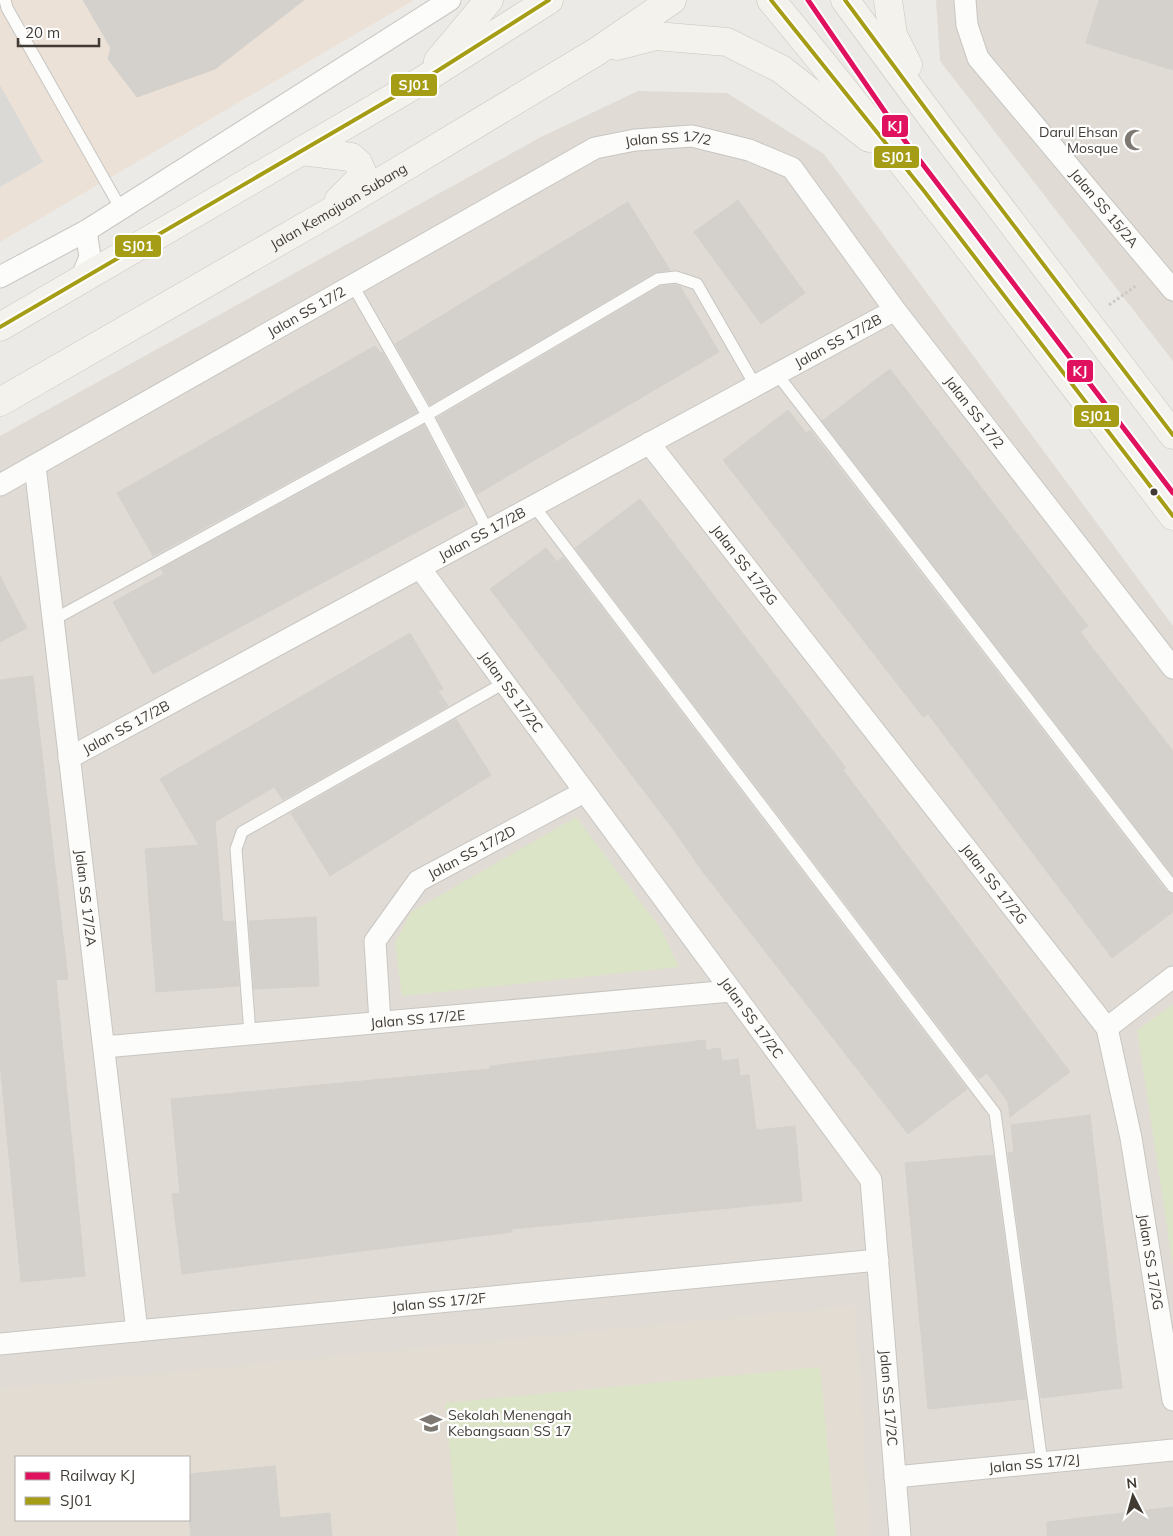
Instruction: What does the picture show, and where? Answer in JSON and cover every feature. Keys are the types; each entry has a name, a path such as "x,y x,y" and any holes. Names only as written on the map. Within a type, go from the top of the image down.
{"main road":[{"path":"423,80 489,0"},
{"path":"0,327 423,80 549,0"},
{"name":"Jalan Kemajuan Subang","path":"0,402 325,215 596,52 672,0"},
{"path":"771,0 835,77 904,165 1173,516"},
{"path":"845,0 1173,435"},
{"path":"888,0 893,35 942,131"},
{"path":"596,52 656,36 727,42 781,69 904,165"},
{"path":"301,151 351,157 358,163 362,172 359,180 325,215"}],"street":[{"path":"0,277 86,231 450,0"},
{"name":"Jalan SS 15/2A","path":"965,0 967,25 978,58 1167,281"},
{"name":"Jalan SS 17/2","path":"0,485 595,148 635,140 692,136 749,150 792,168 895,310 1173,668"},
{"path":"81,279 90,257 86,231"},
{"name":"Jalan SS 17/2B","path":"69,758 895,310"},
{"name":"Jalan SS 17/2G","path":"649,443 1107,1028 1131,1138 1173,1400"},
{"name":"Jalan SS 17/2A","path":"35,466 137,1331"},
{"name":"Jalan SS 17/2C","path":"420,568 871,1180 900,1536"},
{"name":"Jalan SS 17/2D","path":"380,1022 375,940 418,881 584,792"},
{"path":"1107,1028 1173,977"},
{"name":"Jalan SS 17/2E","path":"104,1047 731,991"},
{"name":"Jalan SS 17/2F","path":"0,1344 878,1260"},
{"name":"Jalan SS 17/2J","path":"895,1478 1173,1450"}],"lane":[{"path":"5,0 7,8 121,209"},
{"path":"53,620 427,415 658,279 676,277 697,284 755,385"},
{"path":"352,284 427,415 488,531"},
{"path":"777,374 1173,887"},
{"path":"534,506 995,1113 1042,1463"},
{"path":"250,1034 236,849 242,832 504,683"}],"path":[{"path":"1087,322 1167,281"}],"shaded area":[{"path":"0,0 414,0 0,242"},
{"path":"936,0 1173,0 1173,361 940,61"},
{"path":"0,85 43,162 0,187"},
{"path":"638,91 727,93 824,154 1173,626 1173,1536 0,1536 0,436 541,137"},
{"name":"Sekolah Menengah Kebangsaan SS 17","path":"855,1306 870,1536 0,1536 0,1389"}],"green space":[{"path":"576,817 661,929 679,967 402,996 395,943 411,912"},
{"path":"1173,1004 1173,1266 1137,1030"},
{"path":"820,1367 836,1536 458,1536 445,1403"}],"building":[{"path":"83,0 304,0 215,69 137,97 108,59 111,48"},
{"path":"1099,0 1173,0 1173,70 1086,43"},
{"path":"738,200 805,293 761,324 694,232"},
{"path":"628,202 670,270 654,273 430,405 395,344"},
{"path":"660,286 680,286 719,352 477,494 437,418"},
{"path":"375,346 380,353 382,352 417,412 153,556 117,493"},
{"path":"890,369 1088,626 1080,632 1173,751 1173,875 822,421"},
{"path":"788,410 806,433 810,430 1167,892 1173,894 1173,912 1112,958 928,714 923,717 723,460"},
{"path":"424,425 465,506 153,674 113,602 164,574 161,569"},
{"path":"640,499 846,768 843,770 1070,1072 1010,1117 1008,1102 987,1073 979,1079 575,548"},
{"path":"546,548 557,562 563,557 967,1089 908,1134 703,872 673,829 490,589"},
{"path":"0,576 27,628 0,642"},
{"path":"410,633 443,689 438,691 448,706 283,800 274,787 215,822 223,922 234,921 239,986 156,992 145,849 199,845 160,779"},
{"path":"33,676 68,979 56,980 85,1276 21,1282 0,1062 0,680"},
{"path":"456,719 491,775 330,876 291,813"},
{"path":"316,917 319,986 254,989 249,921"},
{"path":"705,1040 706,1050 720,1048 722,1061 738,1059 740,1076 749,1075 756,1130 795,1126 802,1201 512,1229 512,1232 182,1274 172,1194 180,1193 171,1099 490,1069 490,1066"},
{"path":"1090,1115 1122,1388 1041,1398 1008,1153 1014,1152 1011,1125"},
{"path":"993,1155 1026,1399 928,1409 905,1163"},
{"path":"275,1466 280,1518 330,1513 332,1536 191,1536 190,1474"},
{"path":"1173,1507 1173,1536 1047,1536 1047,1522"}],"rail line":[{"name":"KJ","path":"808,0 905,141 1173,493"}],"transit line":[{"name":"SJ01","path":"0,327 423,80 549,0"},
{"name":"SJ01","path":"771,0 924,191 1173,516"},
{"name":"SJ01","path":"845,0 1173,435"}],"place":[{"name":"Darul Ehsan Mosque","path":"1135,140"},
{"name":"Sekolah Menengah Kebangsaan SS 17","path":"431,1423"}]}
